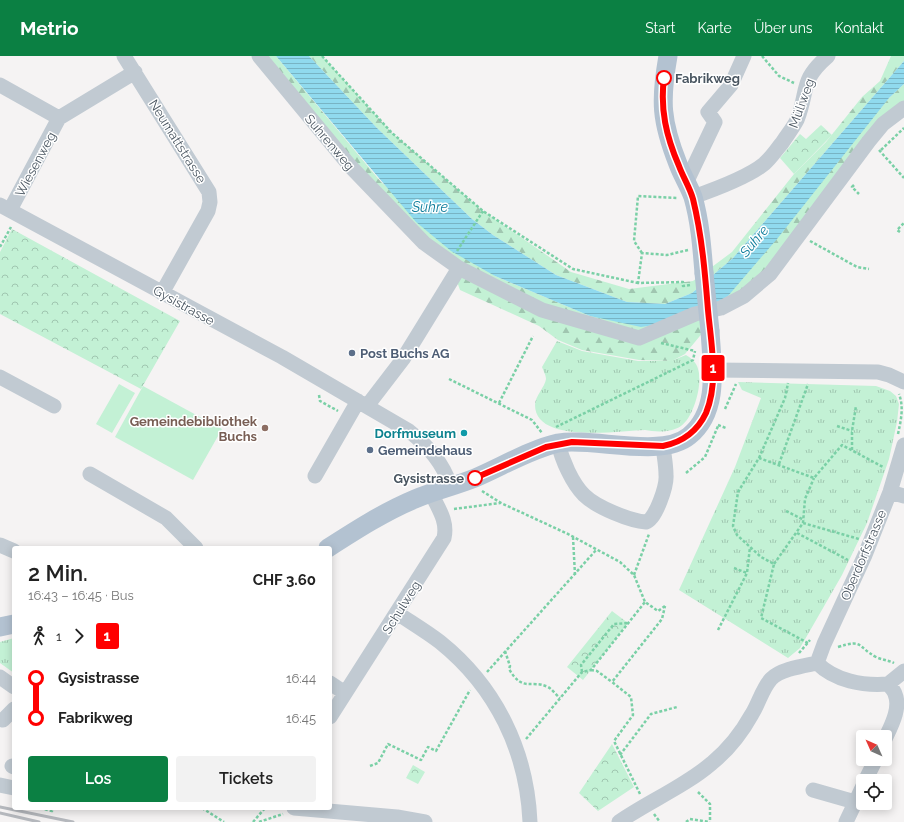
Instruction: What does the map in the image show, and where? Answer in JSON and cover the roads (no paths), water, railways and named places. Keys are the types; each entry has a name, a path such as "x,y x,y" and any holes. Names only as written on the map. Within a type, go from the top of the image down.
{"main road":[{"path":"331,546 384,515 432,493 451,487 548,440 663,446 685,439 706,414 710,402 713,370 705,344 704,273 702,248 690,190 666,130 662,111 662,93 668,56"},
{"path":"0,627 12,624"}],"street":[{"name":"Neumattstrasse","path":"124,56 209,192 210,202 208,211 162,293"},
{"name":"Suhrenweg","path":"259,56 350,166 405,224 432,249 455,265"},
{"path":"690,190 715,122 708,112 732,85 744,56"},
{"name":"Müliweg","path":"690,190 715,189 764,164 791,130 797,119 805,87 811,74 828,56"},
{"name":"Wiesenweg","path":"5,207 59,118 135,72"},
{"name":"Wiesenweg","path":"0,85 59,118"},
{"path":"314,476 363,404 403,359 455,265 542,310 639,338 695,314 721,308 744,296 770,274 869,141 884,124 904,108"},
{"name":"Gysistrasse","path":"5,207 282,357 409,430 425,443 443,467 451,487"},
{"path":"713,370 878,372 889,375 901,387"},
{"path":"0,377 54,406"},
{"path":"548,440 560,453 577,487 588,498 623,516 641,522 646,522 654,518 666,476 663,446"},
{"name":"Oberdorfstrasse","path":"817,663 817,642 897,494 900,442"},
{"path":"90,474 166,518 194,546"},
{"name":"Schulweg","path":"332,714 444,538 446,526 432,493"},
{"path":"0,545 12,550"},
{"path":"397,613 440,642 479,681 507,725 516,744 526,784 530,822"},
{"path":"620,822 692,778 712,763 730,746 752,715 764,689 772,679 781,673 817,663 825,672 859,684 888,684 903,671"},
{"path":"0,677 12,686"},
{"path":"332,684 345,693"},
{"path":"888,684 895,694 897,706 889,730"},
{"path":"1,719 12,711"},
{"path":"0,786 12,788"},
{"path":"813,790 855,802 846,822"},
{"path":"291,810 397,817 425,822"}],"water":[{"name":"Suhre","path":"276,56 309,56 377,128 472,219 493,235 556,275 627,302 665,304 692,293 733,258 904,61 904,84 889,98 777,239 728,296 693,319 641,327 590,316 495,276 451,251 416,222"}],"railway":[{"path":"0,807 12,809"},
{"path":"15,810 73,822"},
{"path":"0,813 39,822"}],"place":[{"name":"Fabrikweg","path":"664,78"},
{"name":"Post Buchs AG","path":"352,353"},
{"name":"Gemeindebibliothek Buchs","path":"265,428"},
{"name":"Dorfmuseum","path":"464,433"},
{"name":"Gemeindehaus","path":"370,450"},
{"name":"Gysistrasse","path":"475,478"}]}
